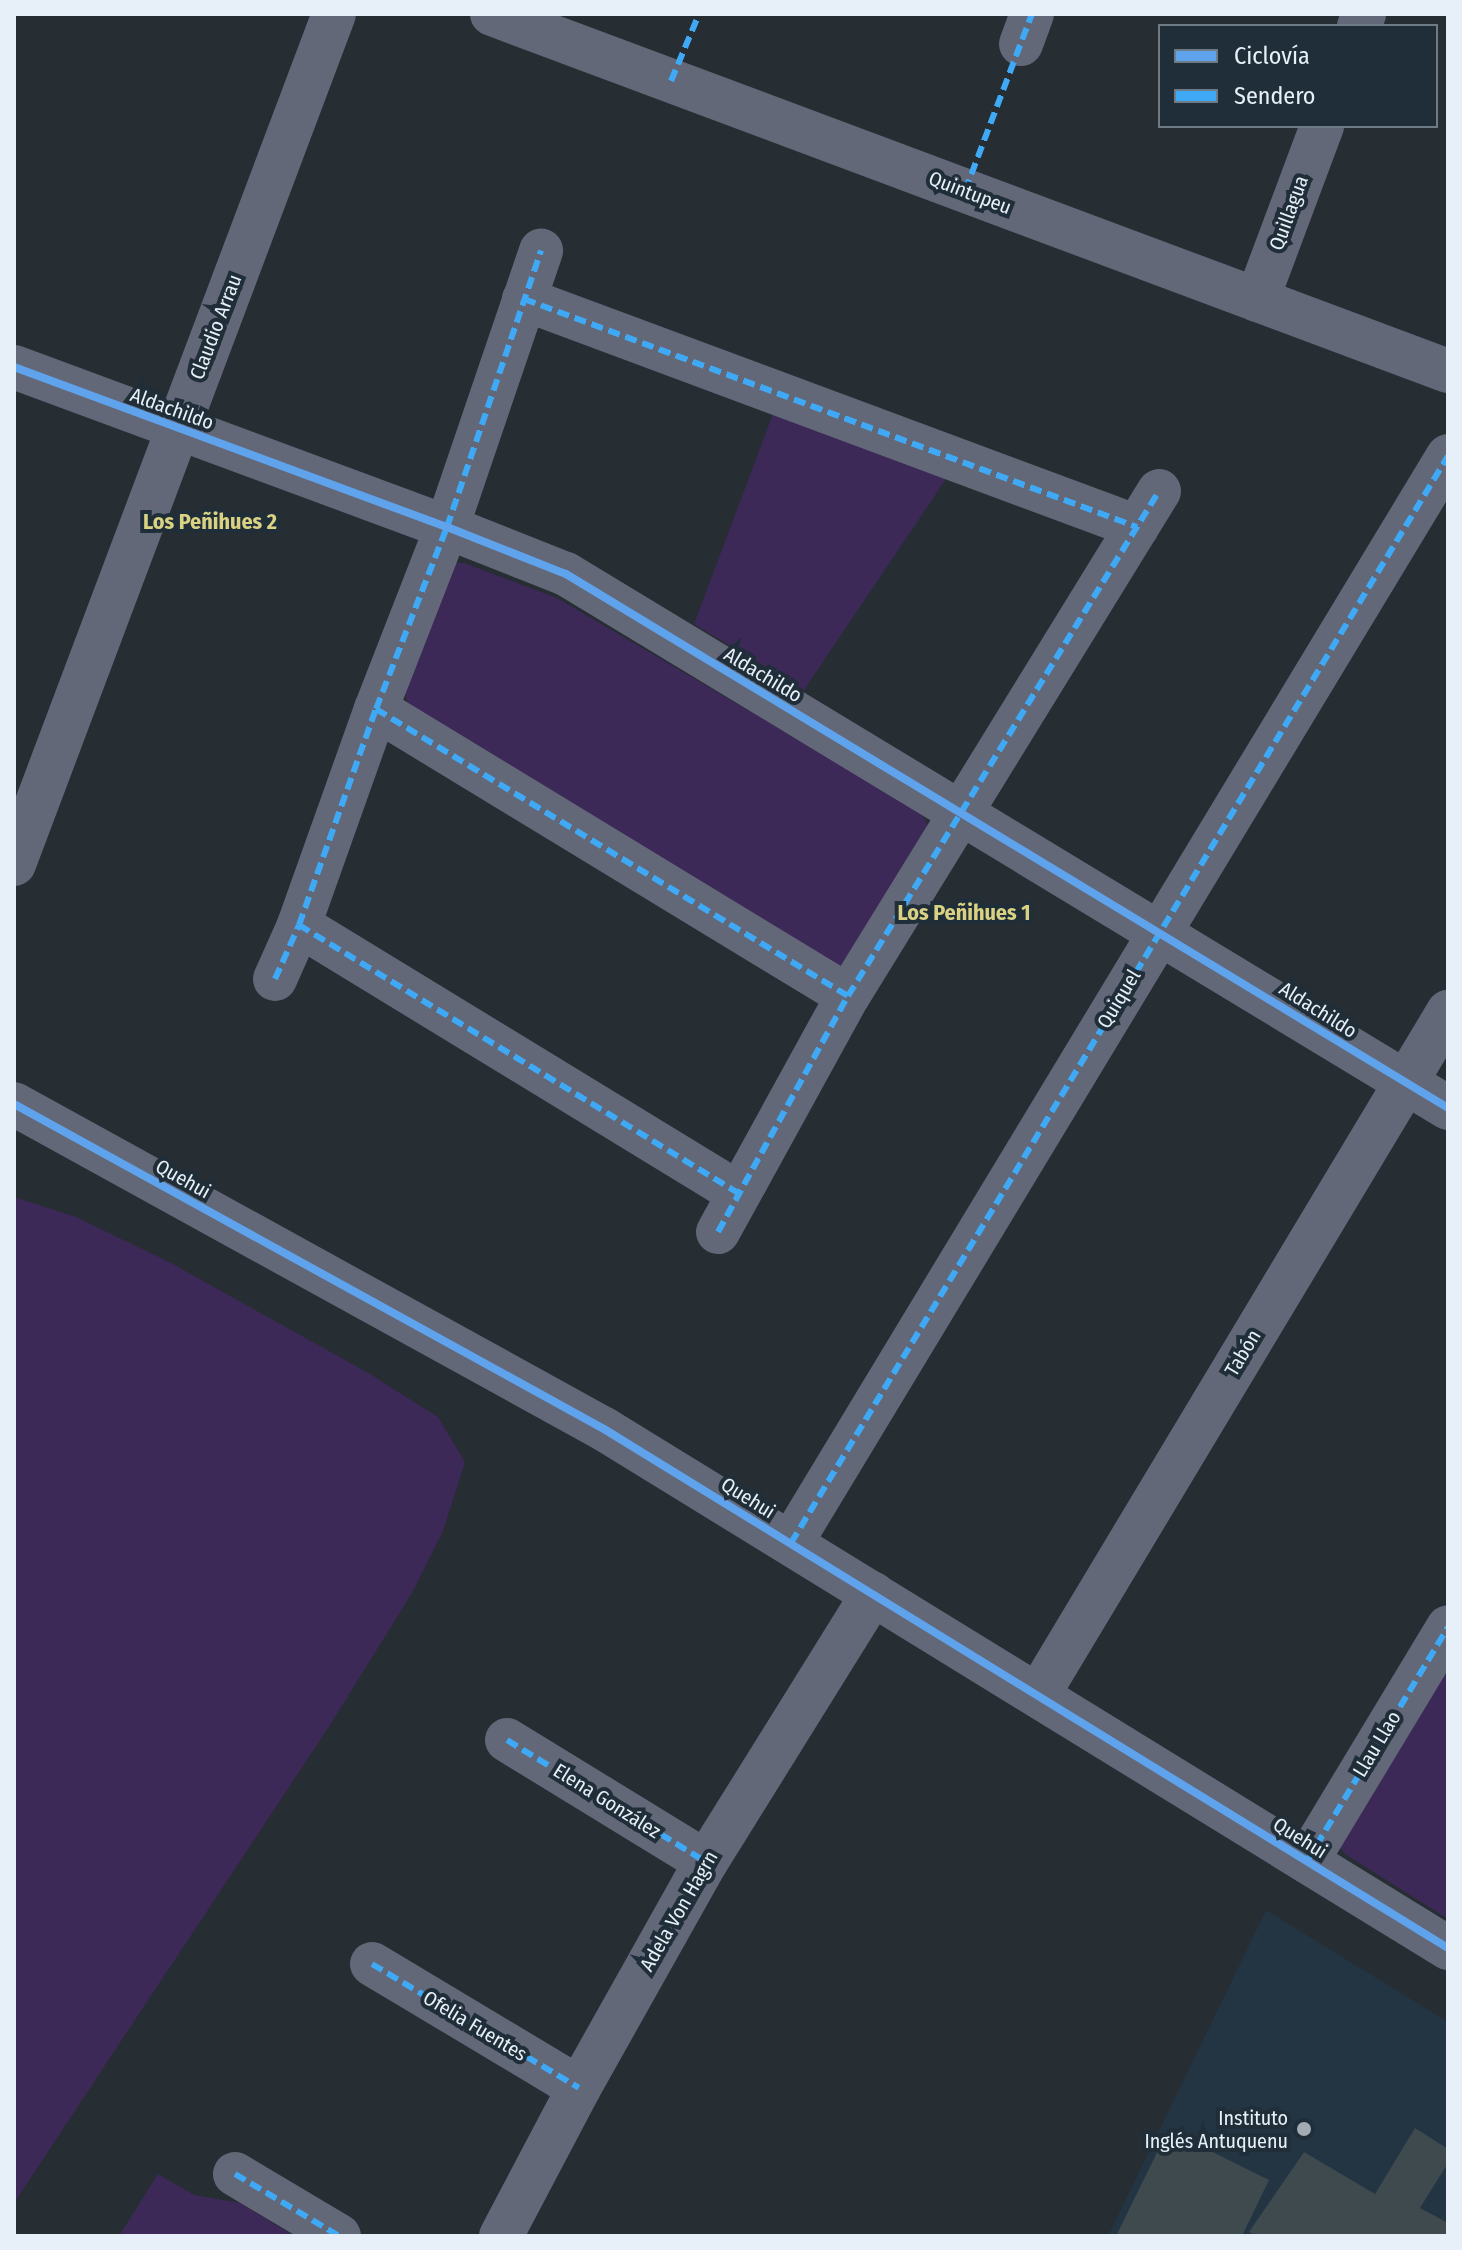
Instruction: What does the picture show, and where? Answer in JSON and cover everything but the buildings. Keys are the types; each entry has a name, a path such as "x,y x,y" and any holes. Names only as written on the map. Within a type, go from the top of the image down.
{"street":[{"name":"Claudio Arrau","path":"14,864 334,14"},
{"name":"Quintupeu","path":"492,14 1448,371"},
{"name":"Quillagua","path":"1257,300 1321,128"},
{"path":"275,979 299,925 376,709 447,527 541,251"},
{"path":"524,299 1148,509 848,996 718,1232"},
{"name":"Aldachildo","path":"14,367 566,574 1448,1108"},
{"name":"Quiquel","path":"791,1543 1448,456"},
{"path":"376,709 848,996"},
{"path":"299,925 738,1193"},
{"name":"Tabón","path":"1038,1695 1448,1012"},
{"name":"Quehui","path":"14,1104 604,1429 1448,1948"},
{"name":"Adela Von Hagrn","path":"501,2236 579,2088 706,1862 873,1594"},
{"name":"Llau Llao","path":"1307,1861 1448,1627"},
{"name":"Elena González","path":"507,1740 706,1862"},
{"name":"Ofelia Fuentes","path":"372,1964 579,2088"},
{"path":"235,2174 339,2236"}],"shaded area":[{"path":"774,411 950,473 804,690 694,624"},
{"path":"454,563 464,563 557,598 918,810 926,821 929,833 856,960 837,969 410,711 403,687"},
{"path":"14,1197 76,1217 171,1263 370,1374 438,1417 465,1462 443,1531 412,1593 330,1725 14,2203"},
{"path":"1448,1644 1448,1919 1345,1854 1340,1847"},
{"name":"Instituto Inglés Antuquenu","path":"1266,1910 1448,2022 1448,2236 1108,2236"},
{"path":"158,2174 194,2195 240,2203 294,2236 119,2236"}],"marked path":[{"path":"671,81 699,14"},
{"path":"965,191 1032,14"},
{"path":"275,979 299,925 376,709 447,527 541,251"},
{"path":"524,299 1137,527"},
{"path":"791,1543 1448,456"},
{"path":"718,1232 848,996 1159,491"},
{"path":"376,709 848,996"},
{"path":"299,925 738,1193"},
{"path":"1307,1861 1448,1627"},
{"path":"507,1740 706,1862"},
{"path":"372,1964 579,2088"},
{"path":"235,2174 339,2236"}],"cycle path":[{"path":"14,367 566,574 1448,1108"},
{"path":"14,1104 604,1429 1448,1948"}],"place":[{"name":"Instituto Inglés Antuquenu","path":"1304,2129"}],"district":[{"name":"Los Peñihues 2","path":"210,522"},
{"name":"Los Peñihues 1","path":"964,913"}]}
